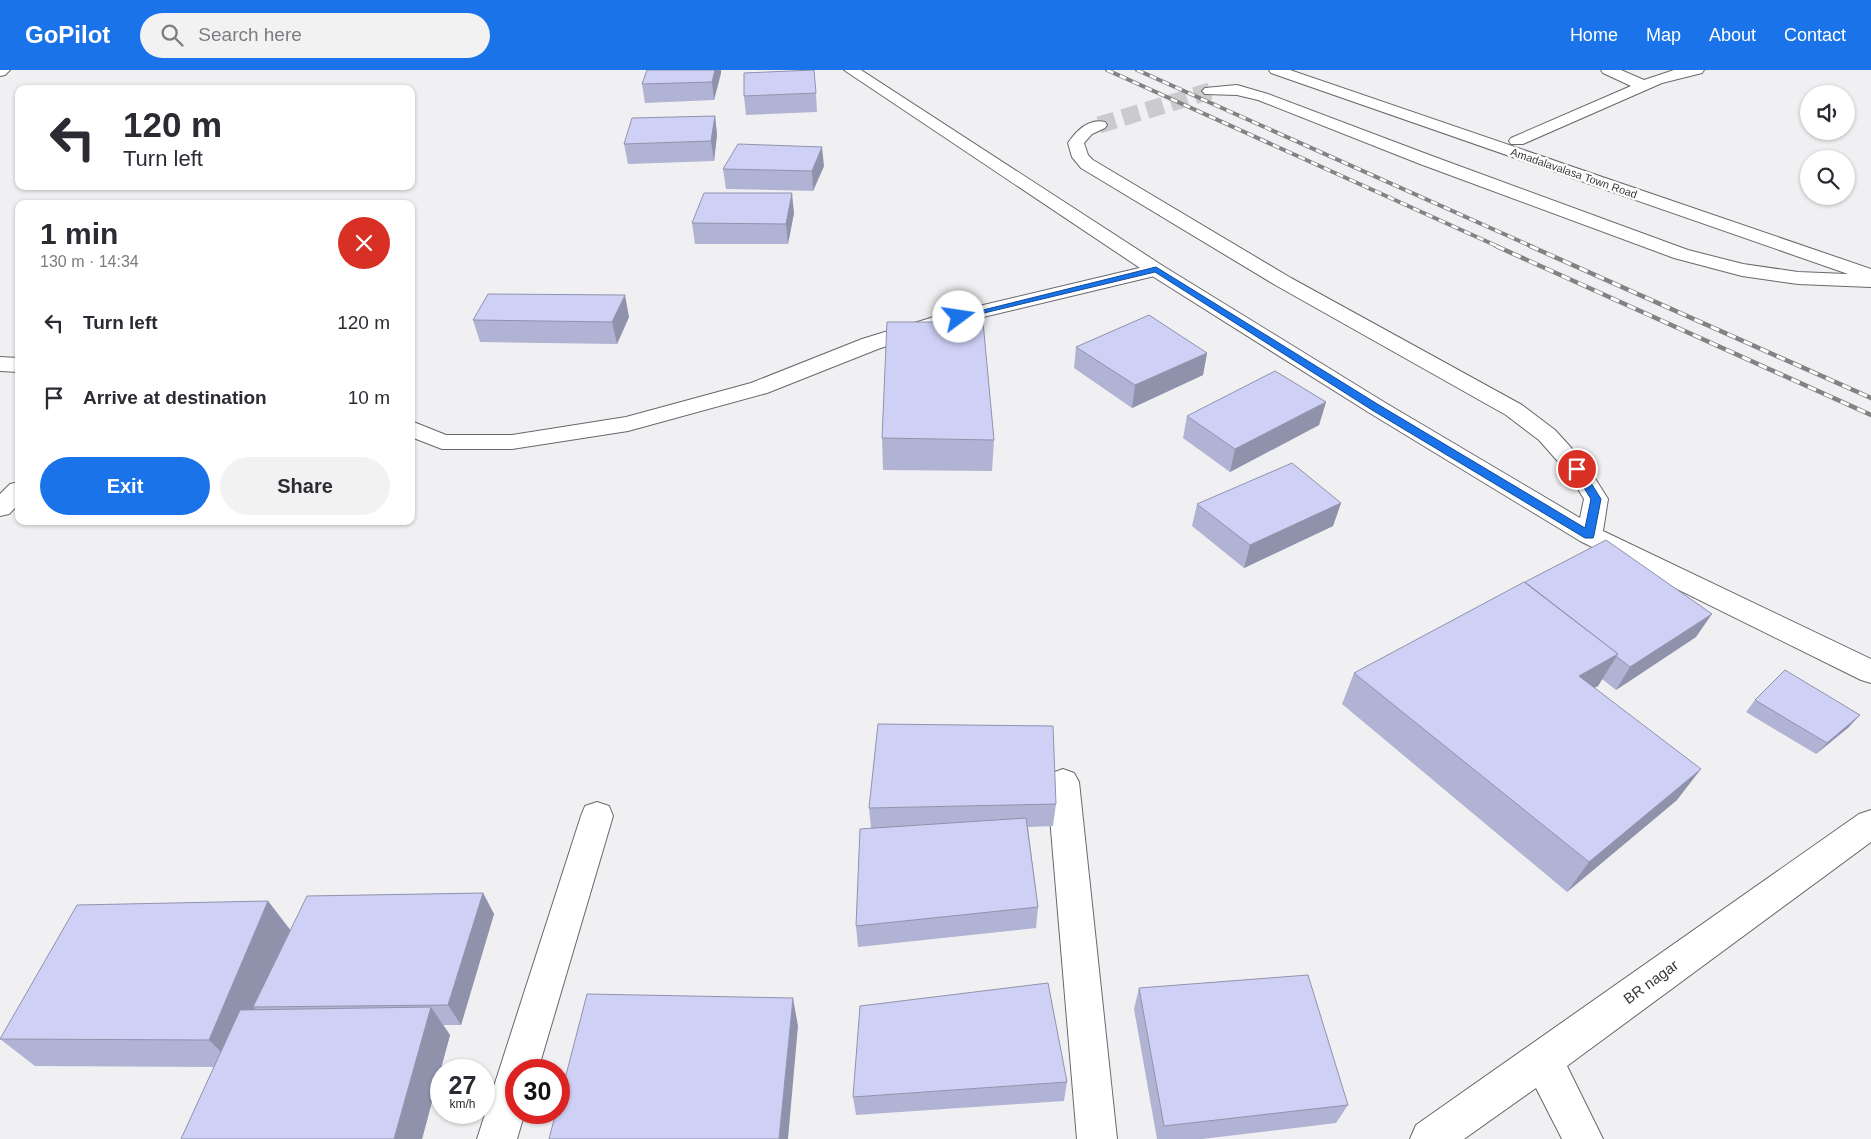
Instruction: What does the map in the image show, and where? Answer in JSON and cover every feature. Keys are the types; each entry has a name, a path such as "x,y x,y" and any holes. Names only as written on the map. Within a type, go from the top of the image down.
{"street":[{"path":"851,70 1156,270 1376,408 1589,535 1871,672"},
{"name":"Amadalavalasa Town Road","path":"1276,70 1871,276"},
{"name":"Amadalavalasa Town Road","path":"1310,70 1871,259"},
{"path":"1608,70 1645,86"},
{"path":"1517,140 1645,86 1680,73 1697,70"},
{"path":"1210,90 1237,90 1263,97 1426,160 1681,254 1742,270 1798,278 1871,281"},
{"path":"1099,125 1086,131 1076,143 1080,157 1087,164 1284,282 1514,410 1547,435 1577,469 1596,499 1589,535"},
{"path":"415,430 442,442 512,442 628,424 759,388 870,344 944,320 1156,270"},
{"path":"0,364 15,365"},
{"path":"0,508 15,494"},
{"path":"1063,782 1097,1139"},
{"path":"522,1059 598,816"},
{"name":"BR nagar","path":"1430,1139 1871,824"},
{"path":"1543,1060 1583,1139"},
{"path":"498,1139 505,1115"}],"building":[{"path":"647,70 715,70 712,82 642,84"},
{"path":"814,70 816,93 744,96 744,73"},
{"path":"715,116 711,141 624,144 632,118"},
{"path":"738,144 822,147 812,171 723,169"},
{"path":"704,193 792,193 786,224 692,223"},
{"path":"488,294 625,295 612,322 473,320"},
{"path":"1149,315 1207,353 1135,385 1076,347"},
{"path":"887,322 983,322 994,440 882,438"},
{"path":"1275,371 1326,402 1235,449 1187,416"},
{"path":"1292,463 1341,503 1250,545 1197,504"},
{"path":"1606,540 1712,614 1630,667 1616,656 1618,654 1525,582"},
{"path":"1524,582 1618,654 1579,676 1701,769 1589,862 1354,673"},
{"path":"1785,670 1860,715 1827,743 1755,700"},
{"path":"878,724 1053,726 1056,804 869,808"},
{"path":"1026,818 1038,907 856,926 860,829"},
{"path":"483,893 448,1005 253,1007 307,896"},
{"path":"268,901 209,1040 0,1039 77,905"},
{"path":"1308,975 1348,1105 1164,1126 1139,988"},
{"path":"1048,983 1067,1082 853,1097 860,1006"},
{"path":"587,994 793,998 779,1139 549,1139 553,1124 570,1124 570,1060"},
{"path":"431,1007 394,1139 181,1139 240,1010"}],"tunnel":[{"path":"1099,125 1210,91"}],"railway":[{"path":"1107,70 1499,247"},
{"path":"1137,70 1533,247"},
{"path":"1496,246 1871,415"},
{"path":"1530,246 1871,398"}],"route":[{"path":"959,317 1156,270 1376,408 1589,535 1596,499 1577,469"}]}
